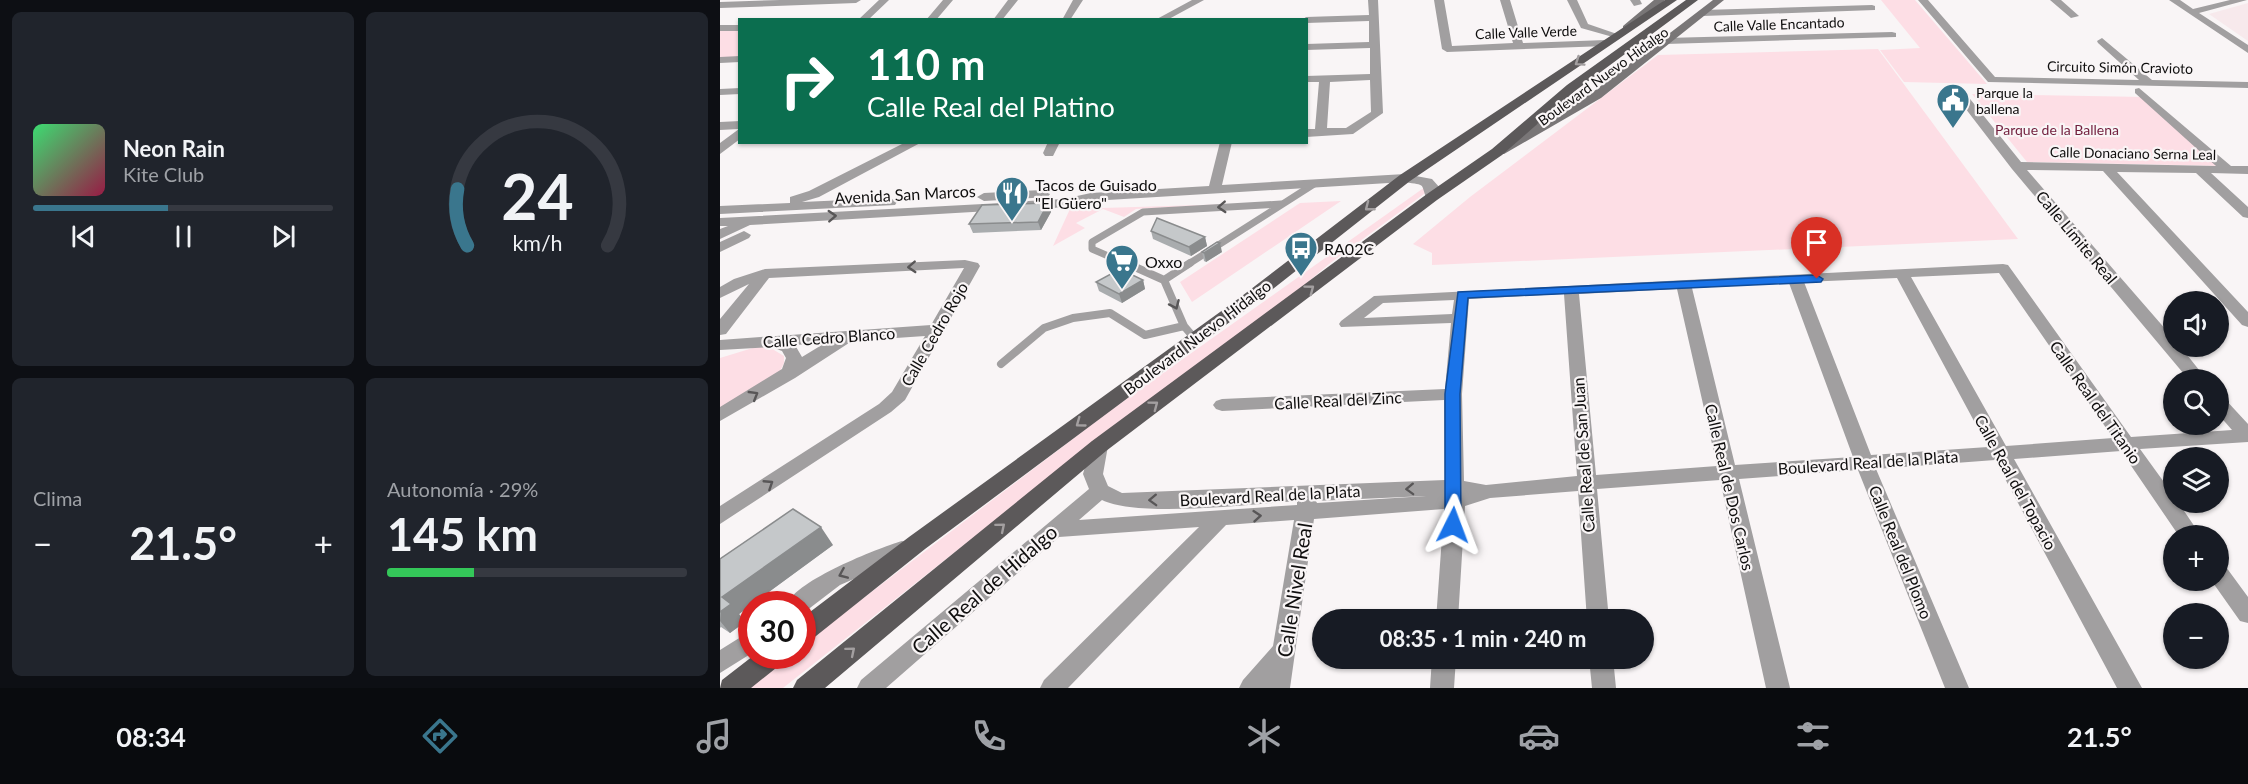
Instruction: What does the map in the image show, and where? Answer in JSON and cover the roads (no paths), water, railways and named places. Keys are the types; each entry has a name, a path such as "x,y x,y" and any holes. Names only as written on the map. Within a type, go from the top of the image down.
{"main road":[{"name":"Boulevard Nuevo Hidalgo","path":"816,621 1189,333 1406,178 1611,40 1660,0"},
{"name":"Boulevard Nuevo Hidalgo","path":"1627,28 1672,0"},
{"name":"Boulevard Nuevo Hidalgo","path":"1497,152 1571,88 1693,0"},
{"name":"Boulevard Nuevo Hidalgo","path":"806,688 1099,446 1432,197 1708,0"},
{"name":"Boulevard Nuevo Hidalgo","path":"1497,152 1597,95 1719,0"},
{"path":"1627,28 1630,15 1638,1"},
{"path":"731,688 755,669"}],"street":[{"path":"720,5 856,0"},
{"path":"864,18 884,0"},
{"path":"932,18 948,0"},
{"path":"999,18 1013,0"},
{"path":"1067,18 1078,0"},
{"path":"1163,18 1199,0"},
{"path":"1308,133 1349,130 1377,113 1373,0"},
{"name":"Calle Valle Verde","path":"1439,0 1447,48 1611,40"},
{"path":"1505,0 1519,46"},
{"path":"1572,0 1584,26 1611,40"},
{"name":"Circuito Simón Cravioto","path":"1923,0 1992,80 2248,92"},
{"path":"2055,0 2074,16"},
{"path":"2174,0 2248,50"},
{"path":"2190,0 2204,9"},
{"path":"2192,12 2242,0"},
{"path":"1181,18 1187,6"},
{"path":"1703,13 1872,9"},
{"path":"1308,20 1372,18"},
{"path":"720,28 738,28"},
{"name":"Calle Valle Encantado","path":"1666,41 1892,35"},
{"path":"2102,41 2144,87 2227,169"},
{"path":"1308,47 1373,45"},
{"path":"720,60 738,59"},
{"path":"1308,79 1376,77"},
{"path":"1321,132 1325,78"},
{"name":"Circuito Simón Cravioto","path":"2144,87 2248,85"},
{"path":"720,92 738,91"},
{"name":"Calle Límite Real","path":"1958,92 2017,166 2190,369"},
{"path":"720,126 738,126"},
{"path":"720,150 738,134"},
{"path":"720,248 775,213 912,144"},
{"path":"1215,189 1226,144"},
{"name":"Calle Donaciano Serna Leal","path":"2017,166 2248,170"},
{"path":"2106,168 2248,322"},
{"path":"2199,169 2248,214"},
{"path":"1406,178 1427,182 1433,188 1432,197"},
{"name":"Avenida San Marcos","path":"720,210 775,213 1063,203 1091,197 1406,178"},
{"name":"Avenida San Marcos","path":"720,222 748,221 799,206 1072,193 1091,197"},
{"path":"799,206 814,194"},
{"path":"720,236 748,221"},
{"name":"Calle Cedro Rojo","path":"720,516 885,408 899,396 973,266 970,264 765,274"},
{"name":"Calle Real del Titanio","path":"1902,274 2003,268 2123,443 2183,525"},
{"path":"720,293 739,282 765,274"},
{"path":"720,330 765,274"},
{"path":"1460,318 1347,324 1379,299 1902,274"},
{"name":"Calle Real del Topacio","path":"1902,274 2130,688"},
{"name":"Calle Real del Plomo","path":"1795,280 1864,462 1957,688"},
{"name":"Calle Real de Dos Carlos","path":"1684,286 1778,688"},
{"name":"Calle Real de San Juan","path":"1571,290 1597,609"},
{"path":"1447,609 1455,494 1453,394 1462,295"},
{"name":"Calle Cedro Blanco","path":"720,345 937,330"},
{"path":"720,415 848,336"},
{"path":"772,341 789,348 794,358 789,374"},
{"name":"Calle Real del Zinc","path":"1222,405 1453,394"},
{"path":"2229,414 2248,436"},
{"name":"Boulevard Real de la Plata","path":"1100,491 1119,500 1308,502 1490,492 1726,472 2248,436"},
{"path":"1099,446 1093,474 1100,491"},
{"name":"Calle Real de Hidalgo","path":"869,688 1100,491"},
{"name":"Boulevard Real de la Plata","path":"1052,530 1220,519 1308,502"},
{"name":"Calle Nivel Real","path":"1278,688 1308,502"},
{"path":"1052,688 1220,519"},
{"path":"816,591 832,579 916,543"},
{"path":"2229,588 2248,614"},
{"path":"1251,688 1286,648"},
{"path":"720,663 738,650"},
{"path":"1442,688 1443,669"},
{"path":"1602,669 1604,688"}],"lane":[{"path":"1164,280 1314,184"},
{"path":"1001,364 1044,328 1073,318 1110,313 1145,335 1189,333 1164,280 1092,249 1092,242 1143,212 1281,204"}],"place":[{"name":"Parque la ballena","path":"1953,129"},
{"name":"Tacos de Guisado \"El Güero\"","path":"1012,222"},
{"name":"RA02C","path":"1301,277"},
{"name":"Oxxo","path":"1122,290"}],"park label":[{"name":"Parque de la Ballena","path":"2057,129"}]}
